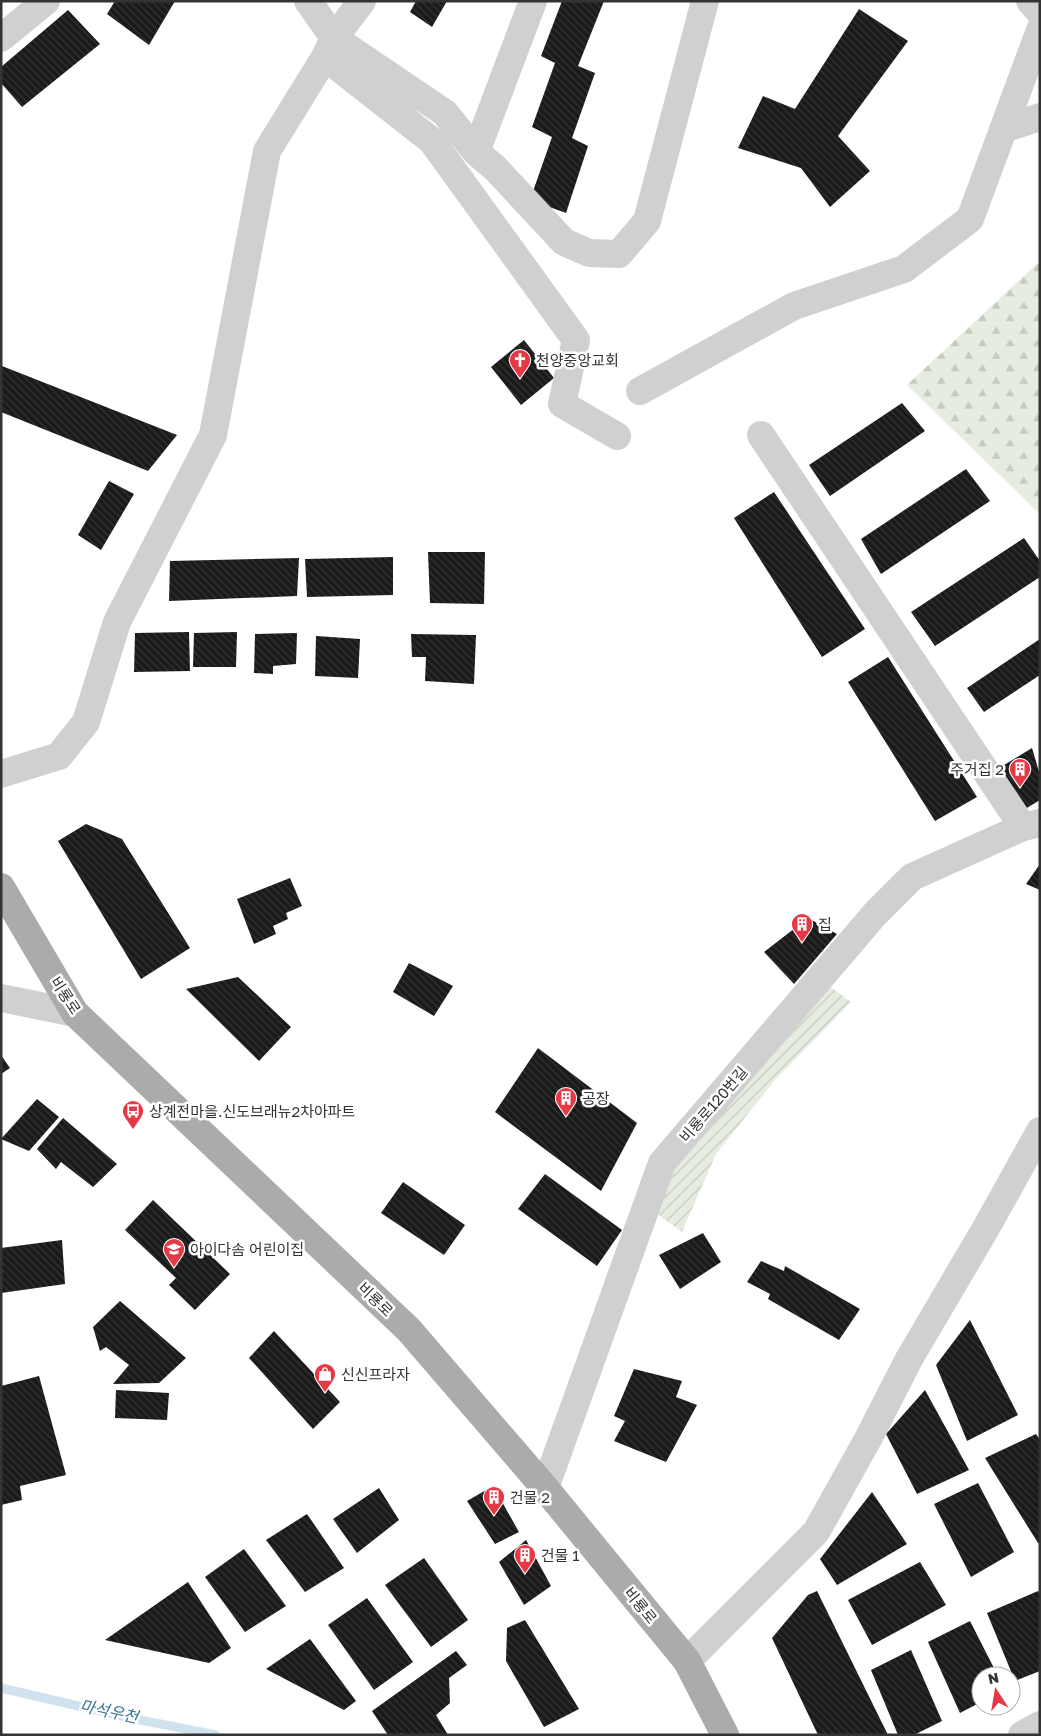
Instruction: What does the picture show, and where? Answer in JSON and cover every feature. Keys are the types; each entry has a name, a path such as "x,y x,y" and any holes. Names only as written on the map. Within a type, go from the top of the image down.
{"main road":[{"name":"비룡로","path":"1,887 76,1013 409,1330 545,1488 687,1661 725,1735"}],"street":[{"path":"1,38 46,1"},
{"path":"308,1 330,48 432,141 576,340 562,404 617,436"},
{"path":"1,774 59,756 86,722 117,622 213,434 267,151 330,48 362,1"},
{"path":"476,152 533,1"},
{"path":"330,48 445,113 476,152 495,168 564,242 589,253 619,254 647,221 705,1"},
{"path":"1030,1 1040,12"},
{"path":"640,391 794,306 904,269 970,219 1040,30"},
{"path":"1003,129 1040,118"},
{"path":"761,435 1031,825"},
{"name":"비룡로120번길","path":"545,1488 662,1163 875,914 912,877 1031,825"},
{"path":"1,998 76,1013"},
{"path":"687,1661 816,1532 868,1439 909,1359 1040,1132"},
{"path":"1022,1735 1040,1725"}],"green space":[{"path":"1040,261 1040,514 907,385"},
{"path":"828,985 851,1002 775,1080 716,1154 682,1232 656,1213 680,1157"}],"building":[{"path":"115,1 175,1 149,45 107,14"},
{"path":"416,1 447,1 432,27 410,12"},
{"path":"562,1 604,1 578,66 595,73 572,138 588,146 566,213 530,200 552,137 532,127 555,63 541,56"},
{"path":"859,9 908,41 838,136 870,171 830,207 801,168 738,148 763,96 795,109"},
{"path":"68,10 100,44 22,107 1,83 1,67"},
{"path":"524,340 554,378 521,405 491,367"},
{"path":"2,366 177,435 148,471 1,412"},
{"path":"902,403 925,431 830,496 809,465"},
{"path":"966,469 990,501 881,574 861,539"},
{"path":"109,481 134,494 101,550 78,535"},
{"path":"774,492 865,629 822,657 734,518"},
{"path":"1024,538 1040,561 1040,577 935,646 911,612"},
{"path":"428,552 485,552 484,604 430,603"},
{"path":"393,557 393,595 307,597 305,559"},
{"path":"299,558 297,596 169,601 170,561"},
{"path":"189,632 190,671 134,672 135,633"},
{"path":"237,632 236,667 193,667 194,633"},
{"path":"297,633 296,664 273,666 273,674 254,673 255,634"},
{"path":"411,634 476,635 474,684 425,681 426,657 412,657"},
{"path":"316,636 360,639 358,678 315,676"},
{"path":"1040,639 1040,675 984,712 967,688"},
{"path":"888,657 977,797 935,821 848,682"},
{"name":"주거집 2","path":"1032,748 1040,775 1040,800 1015,815 991,773"},
{"path":"86,824 122,839 190,948 141,979 58,841"},
{"path":"1040,864 1040,890 1026,884"},
{"path":"290,878 302,906 286,913 288,919 273,926 276,934 254,944 237,899"},
{"name":"집","path":"808,918 837,934 794,984 764,952"},
{"path":"409,963 453,986 434,1016 393,992"},
{"path":"238,977 291,1027 259,1061 186,989"},
{"name":"공장","path":"538,1048 637,1123 601,1191 495,1112"},
{"path":"1,1055 10,1068 1,1074"},
{"path":"37,1099 59,1117 29,1151 1,1139"},
{"path":"63,1118 117,1164 93,1187 61,1162 56,1169 37,1149"},
{"path":"545,1174 622,1230 597,1266 518,1209"},
{"path":"403,1182 465,1225 444,1255 381,1213"},
{"path":"153,1200 230,1274 195,1310 169,1285 176,1278 125,1230"},
{"path":"703,1233 721,1262 680,1289 659,1255"},
{"path":"62,1240 65,1284 1,1293 1,1248"},
{"path":"761,1261 784,1271 785,1266 860,1309 839,1340 768,1299 770,1294 747,1282"},
{"path":"120,1301 186,1358 159,1383 113,1384 129,1365 106,1347 100,1351 93,1327"},
{"path":"970,1320 1018,1415 967,1441 936,1365"},
{"path":"274,1331 340,1402 313,1429 249,1358"},
{"path":"634,1369 682,1381 676,1397 697,1405 666,1462 614,1441 625,1421 614,1416"},
{"path":"39,1376 66,1475 20,1486 22,1500 1,1505 1,1386"},
{"path":"116,1390 169,1393 167,1420 115,1418"},
{"path":"925,1390 969,1470 917,1494 886,1434"},
{"path":"1036,1434 1040,1440 1040,1543 1038,1543 985,1458"},
{"path":"978,1483 1014,1552 971,1577 934,1504"},
{"name":"건물 2","path":"493,1486 519,1532 495,1544 467,1501"},
{"path":"379,1488 399,1520 357,1553 333,1519"},
{"path":"872,1492 907,1544 837,1585 820,1559"},
{"path":"307,1514 344,1568 305,1592 266,1540"},
{"name":"건물 1","path":"526,1540 551,1586 524,1605 499,1562"},
{"path":"244,1549 286,1606 245,1632 205,1577"},
{"path":"424,1558 468,1620 431,1647 385,1585"},
{"path":"920,1562 946,1605 872,1645 848,1600"},
{"path":"188,1582 231,1648 209,1663 105,1640"},
{"path":"817,1591 888,1735 818,1735 772,1638 808,1595"},
{"path":"1038,1591 1040,1594 1040,1671 1021,1679 1021,1666 1009,1666 987,1613"},
{"path":"367,1598 413,1662 374,1690 328,1625"},
{"path":"525,1620 579,1709 544,1727 506,1661 507,1628"},
{"path":"970,1621 993,1666 971,1666 971,1707 960,1713 928,1642"},
{"path":"310,1639 356,1701 344,1710 266,1669"},
{"path":"911,1650 942,1721 914,1735 898,1735 871,1670"},
{"path":"456,1651 467,1665 449,1678 450,1703 436,1715 448,1735 402,1735 402,1733 399,1735 388,1735 372,1711"}],"waterway":[{"name":"마석우천","path":"1,1688 130,1718 216,1735"}],"place":[{"name":"천양중앙교회","path":"520,379"},
{"name":"주거집 2","path":"1020,788"},
{"name":"집","path":"802,943"},
{"name":"공장","path":"566,1117"},
{"name":"상계전마을.신도브래뉴2차아파트","path":"133,1130"},
{"name":"아이다솜 어린이집","path":"174,1268"},
{"name":"신신프라자","path":"325,1393"},
{"name":"건물 2","path":"494,1516"},
{"name":"건물 1","path":"525,1574"}]}
